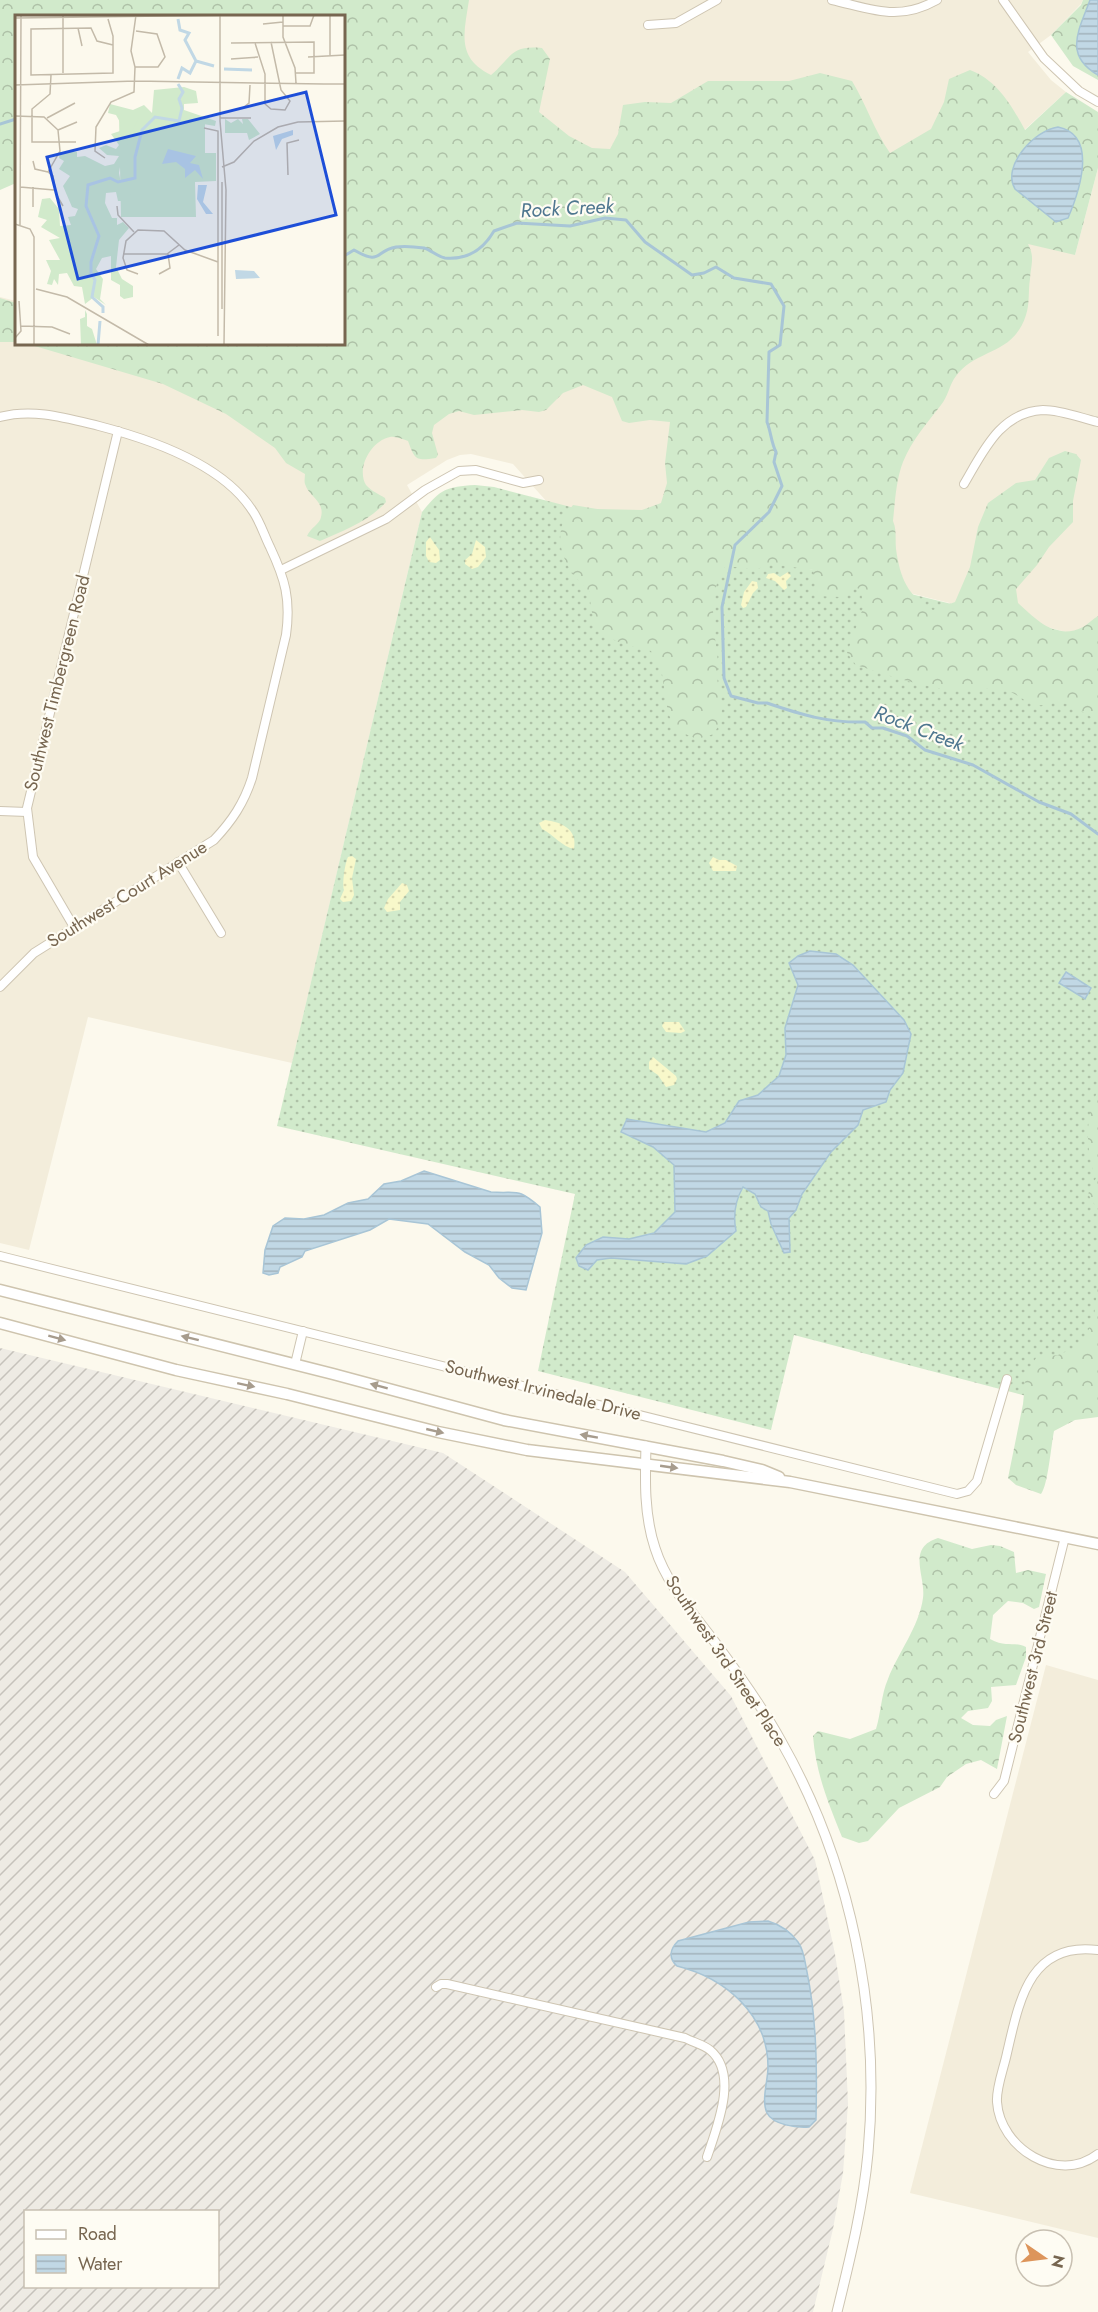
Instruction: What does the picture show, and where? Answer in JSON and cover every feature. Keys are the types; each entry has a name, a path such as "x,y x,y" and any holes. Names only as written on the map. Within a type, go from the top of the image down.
{"main road":[{"name":"Southwest Irvinedale Drive","path":"0,1290 295,1364 504,1420 762,1470 790,1482"},
{"name":"Southwest Irvinedale Drive","path":"0,1323 176,1370 287,1394 438,1432 527,1450 790,1482 1098,1544"}],"street":[{"path":"648,25 676,22 717,0"},
{"path":"832,0 884,13 921,9 937,0"},
{"path":"1003,0 1044,58 1080,91 1098,102"},
{"path":"964,484 994,434 1006,422 1024,413 1043,410 1098,422"},
{"name":"Southwest Court Avenue","path":"0,417 31,413 50,415 146,439 178,453 227,483 252,510 281,570 289,603 286,635 248,792 237,814 214,840 34,953 0,987"},
{"name":"Southwest Timbergreen Road","path":"74,927 33,857 27,812 118,431"},
{"path":"281,570 386,519 425,490 459,471 476,470 523,483 539,480"},
{"path":"0,811 27,812"},
{"path":"178,862 221,933"},
{"name":"Southwest Irvinedale Drive","path":"0,1256 957,1494 968,1491 976,1482 1007,1379"},
{"path":"295,1364 303,1331"},
{"name":"Southwest 3rd Street Place","path":"646,1446 647,1506 651,1533 660,1562 674,1586 762,1709 799,1774 828,1841 852,1923 869,2041 870,2117 864,2189 837,2312"},
{"name":"Southwest 3rd Street","path":"994,1794 1004,1782 1065,1537"},
{"path":"1098,1950 1085,1948 1066,1952 1048,1961 1035,1972 1025,1987 1018,2008 997,2100 1000,2119 1007,2133 1021,2150 1040,2161 1053,2165 1073,2165 1098,2154"},
{"path":"436,1987 447,1984 651,2030 685,2038 710,2050 722,2064 726,2088 707,2157"}],"shaded area":[{"path":"0,0 1083,0 1051,35 1028,52 1051,80 1066,92 990,161 1075,255 1098,168 1098,640 548,503 513,464 471,454 447,460 407,485 422,512 292,1063 88,1017 29,1250 0,1243 0,297 15,301 15,345 206,345 461,403 345,15 15,15"},
{"path":"0,1348 443,1453 625,1572 731,1696 815,1860 835,1954 844,2011 848,2104 843,2173 833,2229 813,2312 0,2312"},
{"path":"1046,1665 1098,1680 1098,2238 1074,2232 1074,2228 1056,2228 910,2193"}],"green space":[{"path":"0,0 469,0 465,23 465,44 472,61 491,75 517,50 542,48 550,59 539,112 569,136 592,148 610,149 618,134 623,105 645,102 671,103 708,81 789,81 820,73 852,81 890,153 931,129 944,102 949,79 970,70 980,74 996,87 1009,103 1025,130 1066,92 1098,112 1098,168 1075,255 1028,244 1032,257 1028,302 1026,315 1020,328 1003,345 974,360 956,376 943,402 915,439 903,462 897,484 893,521 900,568 911,592 924,605 933,610 955,602 970,567 978,527 988,503 1016,483 1035,480 1049,458 1065,451 1076,454 1081,460 1073,501 1073,522 1049,547 1016,589 1018,603 1040,622 1056,630 1073,631 1098,616 1098,721 1062,703 1034,704 1010,691 998,689 953,690 934,687 856,665 847,653 863,608 861,589 851,587 840,597 818,596 813,570 772,564 754,570 725,567 720,577 713,608 717,676 722,712 714,734 697,739 676,730 668,713 662,674 651,651 615,640 599,628 591,607 590,592 572,573 562,551 560,540 565,517 573,505 597,509 642,510 661,503 667,483 665,463 670,422 650,420 629,423 622,421 612,397 583,385 563,393 546,410 539,412 522,410 474,415 459,411 449,414 434,425 432,433 438,455 436,458 417,458 408,441 394,437 383,440 371,449 364,463 363,478 366,485 385,498 386,502 364,520 320,541 307,536 317,524 322,512 319,503 305,484 305,474 286,463 275,448 226,414 163,384 31,345 345,345 345,15 15,15 15,183 0,190"},
{"path":"1083,0 1098,0 1098,80 1073,66 1051,35 1081,5"},
{"path":"0,298 15,303 15,342 0,342"},
{"path":"475,485 494,487 821,572 1098,640 1098,1403 1095,1414 794,1335 771,1430 538,1371 575,1194 277,1126 422,512 434,498 444,491 450,488"},
{"path":"1098,1091 1098,1210 1088,1194 1096,1178 1090,1158 1088,1134 1090,1111"},
{"path":"1098,1284 1098,1417 1075,1420 1054,1431 1047,1474 1041,1494 1016,1485 1008,1478 1023,1404 1026,1374 1036,1358 1058,1355 1083,1344 1094,1316"},
{"path":"938,1538 972,1549 991,1545 1014,1552 1016,1573 1028,1570 1046,1574 1039,1607 1034,1609 1023,1603 1008,1601 993,1615 990,1639 1026,1647 1026,1657 1016,1685 991,1687 992,1701 988,1708 968,1711 961,1718 973,1725 990,1726 996,1720 1007,1716 997,1769 981,1760 966,1764 947,1777 940,1787 899,1808 868,1841 859,1843 842,1837 827,1800 813,1736 818,1731 850,1739 876,1729 882,1698 892,1669 913,1630 921,1609 923,1590 920,1556 928,1543"}],"sand":[{"path":"430,537 439,550 440,560 436,563 429,562 426,556 426,542"},
{"path":"476,540 485,547 486,557 478,567 472,569 465,564 465,560 472,554"},
{"path":"788,572 791,576 786,581 787,588 784,590 775,581 766,578 768,574 774,573 780,577"},
{"path":"752,581 757,582 758,588 743,608 741,605 744,592"},
{"path":"545,820 562,825 571,832 575,842 574,849 565,846 542,829 539,823"},
{"path":"352,856 356,859 352,878 354,895 351,901 343,902 340,899 344,890 345,868 348,857"},
{"path":"713,857 737,866 736,871 713,871 709,863"},
{"path":"402,883 407,885 409,891 400,902 400,910 387,912 384,908 388,899"},
{"path":"664,1022 679,1022 685,1031 666,1032 662,1026"},
{"path":"653,1057 676,1076 674,1085 666,1087 658,1075 649,1069 649,1062"}],"water":[{"path":"1090,0 1098,0 1098,75 1080,59 1077,50 1078,32"},
{"path":"1058,127 1070,132 1078,141 1082,152 1082,165 1081,179 1068,218 1056,222 1015,189 1012,180 1016,160 1023,150 1040,135"},
{"path":"810,951 836,954 853,965 904,1020 911,1034 903,1073 890,1090 886,1102 863,1110 858,1125 831,1152 802,1194 796,1210 789,1218 790,1252 784,1253 771,1224 768,1211 761,1207 755,1194 743,1187 735,1209 736,1231 707,1256 686,1264 611,1258 597,1260 588,1270 579,1266 576,1258 586,1245 603,1237 629,1239 654,1233 675,1212 674,1165 653,1147 621,1132 627,1119 706,1132 725,1123 739,1101 758,1095 779,1076 786,1055 785,1028 798,985 789,963"},
{"path":"1066,972 1091,988 1085,999 1059,983"},
{"path":"424,1171 491,1192 521,1194 540,1207 542,1233 526,1290 512,1288 499,1278 489,1265 465,1252 428,1224 389,1219 370,1230 305,1251 302,1257 280,1267 278,1273 269,1275 263,1273 265,1250 273,1226 285,1218 304,1219 324,1215 348,1203 368,1199 384,1184 401,1181"},
{"path":"768,1921 792,1935 800,1945 805,1960 815,2027 816,2064 816,2120 809,2127 780,2123 767,2113 765,2108 768,2067 766,2048 761,2031 752,2015 727,1989 711,1979 677,1966 671,1957 673,1947 678,1941 749,1922"}],"waterway":[{"name":"Rock Creek","path":"0,124 15,119"},
{"name":"Rock Creek","path":"345,255 354,250 374,257 389,249 406,247 424,248 445,258 461,257 480,248 494,231 517,223 570,226 605,218 626,220 645,242 692,275 704,273 716,267 734,278 771,284 784,306 780,345 769,352 767,422 776,452 774,462 782,486 769,512 735,545 722,607 724,678 731,696 767,703 815,717 865,722 872,728 883,728 907,736 925,750 973,765 1039,802 1071,814 1098,834"}]}
